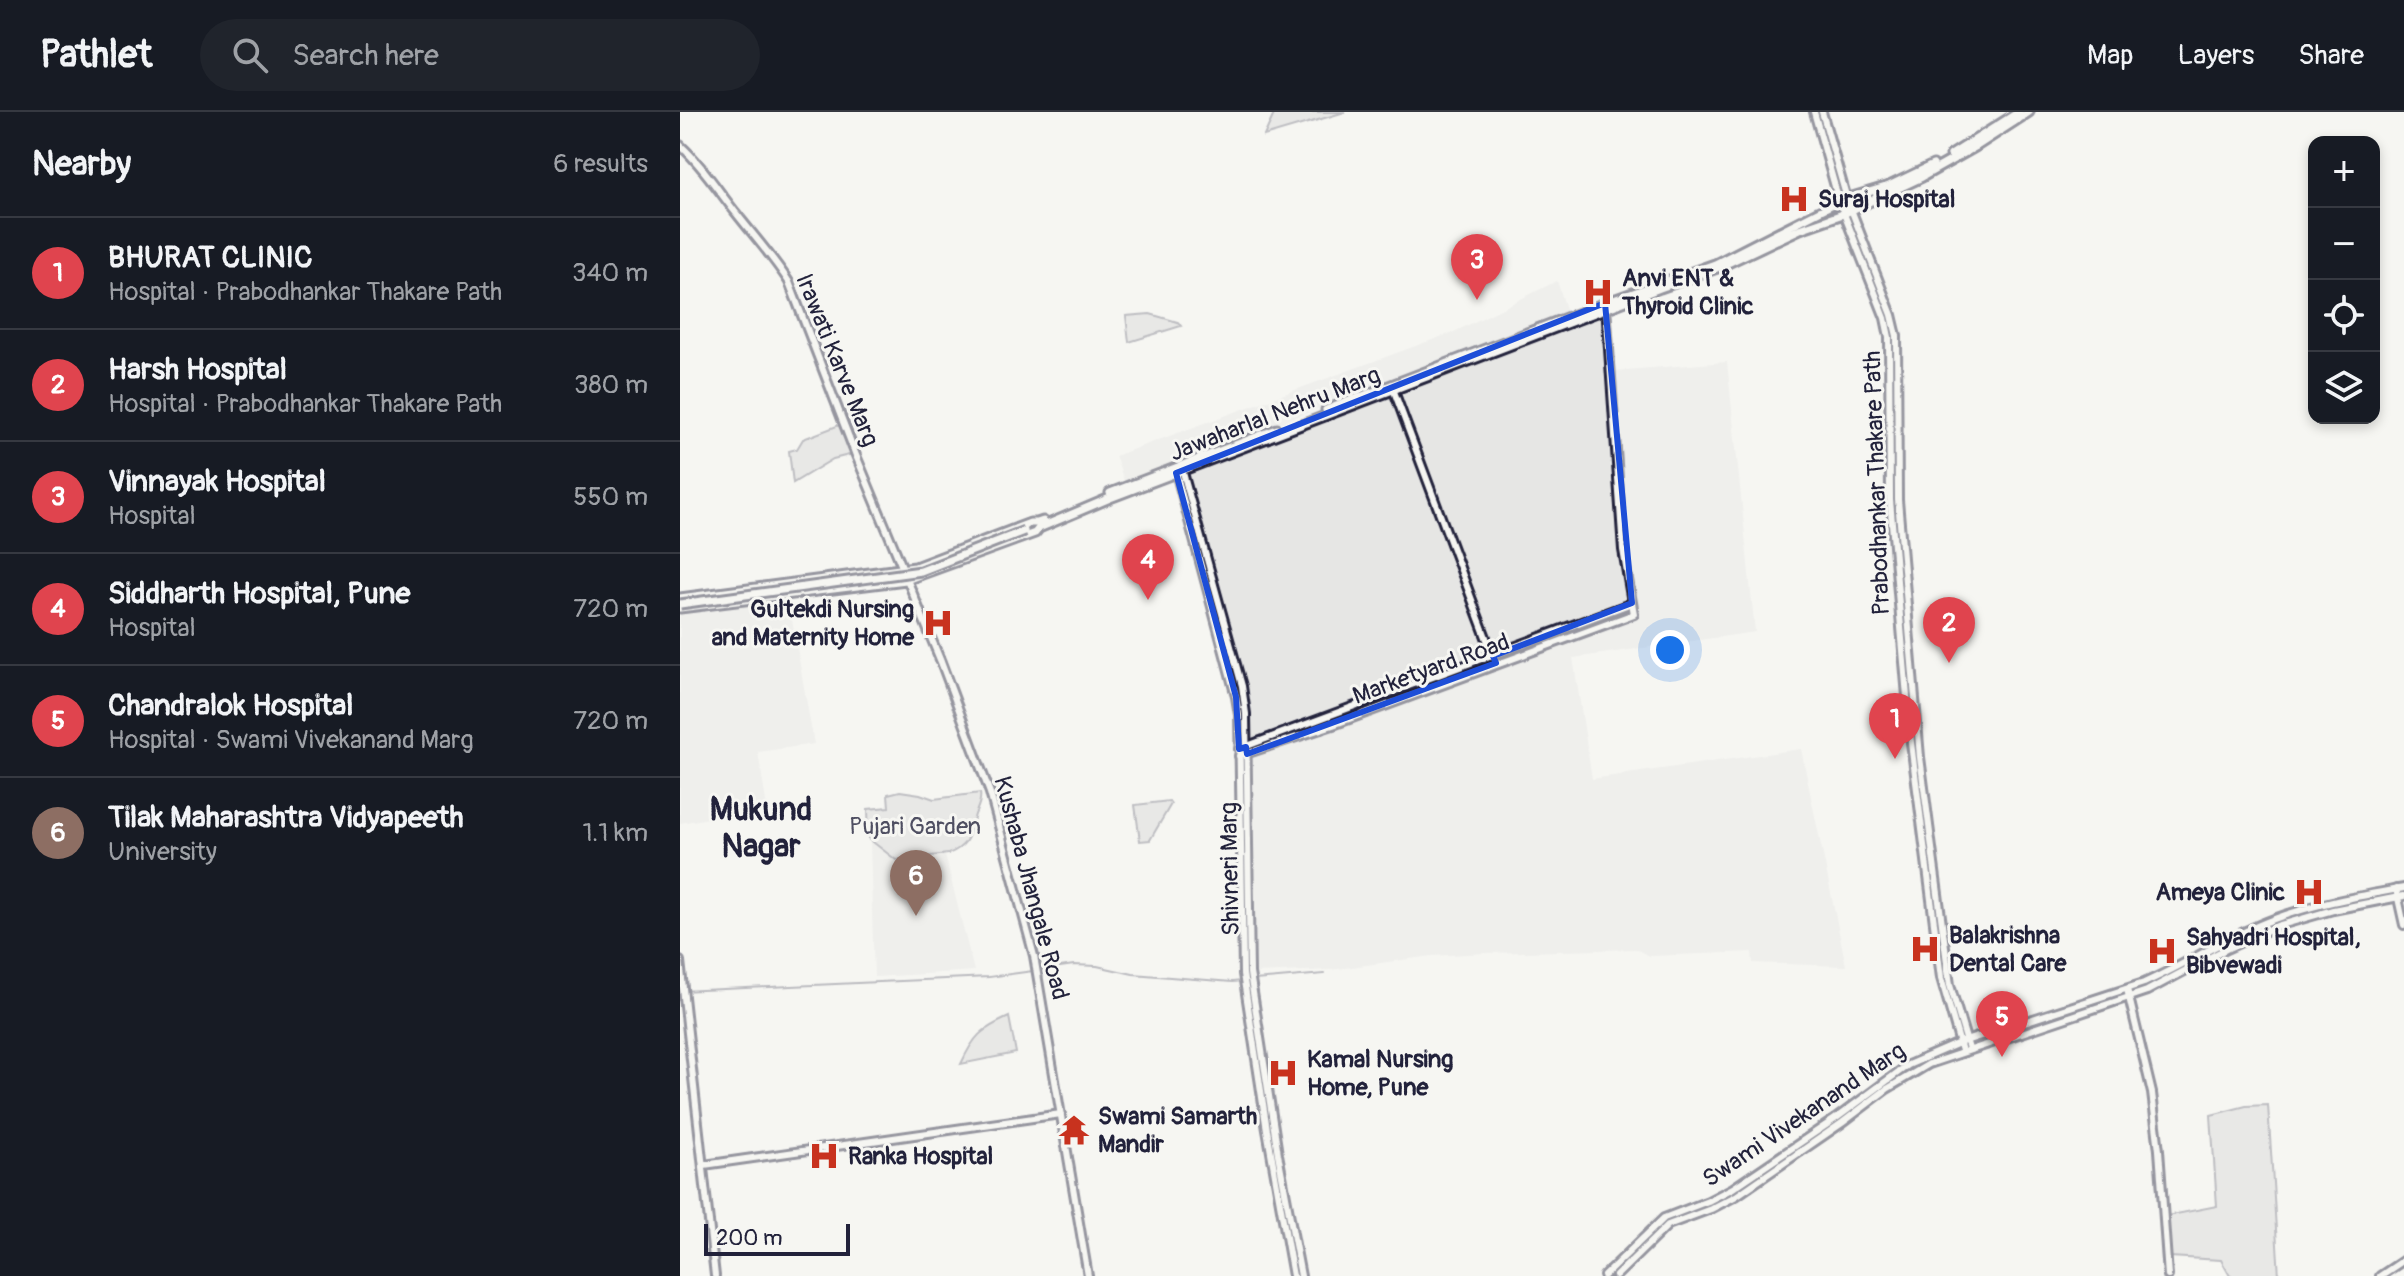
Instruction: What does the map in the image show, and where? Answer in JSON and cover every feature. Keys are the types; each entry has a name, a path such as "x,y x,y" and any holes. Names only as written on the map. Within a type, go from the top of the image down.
{"main road":[{"name":"Prabodhankar Thakare Path","path":"1814,112 1847,212 1892,315 1897,336 1898,500 1918,770 1938,964 1942,987 1964,1046"},
{"name":"Prabodhankar Thakare Path","path":"1822,112 1843,200"},
{"path":"1870,196 1926,169 2019,112"},
{"path":"1870,196 1935,170 2029,112"},
{"name":"Irawati Karve Marg","path":"680,145 697,161 789,282 903,569"},
{"name":"Jawaharlal Nehru Marg","path":"680,603 924,565 1030,523 1038,526 1606,306 1717,268 1843,200 1870,196"},
{"name":"Jawaharlal Nehru Marg","path":"1742,253 1847,212 1870,196"},
{"path":"1606,306 1623,550 1632,603"},
{"path":"1393,387 1495,660"},
{"name":"Shivneri Marg","path":"1179,470 1242,686 1246,974 1301,1276"},
{"name":"Jawaharlal Nehru Marg","path":"680,603 906,580 1035,533 1038,526"},
{"path":"680,603 921,571 1038,526"},
{"name":"Kushaba Jhangale Road","path":"903,569 990,793 1036,962 1088,1276"},
{"name":"Marketyard Road","path":"1243,751 1495,660 1634,614 1632,603 1495,660"},
{"path":"2400,893 2404,925"},
{"name":"Swami Vivekanand Marg","path":"1604,1276 1664,1218 1721,1196 1835,1119 1900,1070 1925,1056 2128,993 2183,962 2274,919 2331,902 2400,893"},
{"path":"680,961 715,1276"},
{"name":"Shivneri Marg","path":"1248,986 1267,1130 1293,1276"},
{"path":"2128,993 2152,1093 2168,1276"},
{"name":"Swami Vivekanand Marg","path":"1616,1276 1668,1225 1724,1203 1912,1072 1964,1046"},
{"path":"704,1165 1061,1114"},
{"path":"2380,1276 2404,1260"}],"highlighted area":[{"path":"1605,303 1632,603 1493,656 1496,663 1247,754 1246,747 1239,749 1236,697 1176,473"}],"shaded area":[{"path":"1557,281 1567,312 1125,483 1115,456 1454,332"},
{"path":"1609,313 1614,371 1727,362 1755,632 1573,658 1592,779 1801,749 1846,966 1753,963 1752,952 1649,956 1636,949 1431,956 1330,970 1254,973 1252,731 1241,675 1187,473"},
{"path":"781,597 789,603 814,744 758,752 767,808 680,823 680,612"},
{"path":"870,841 896,861 945,855 974,971 874,977"}],"green space":[{"path":"1275,112 1345,112 1264,136"},
{"path":"1150,314 1178,322 1181,326 1129,342 1126,316"},
{"path":"842,424 853,454 833,459 793,483 789,451 797,449 803,439"},
{"name":"Pujari Garden","path":"900,791 934,799 980,793 980,803 964,844 948,854 896,860 869,839 868,809 889,807 888,794"},
{"path":"1169,801 1171,804 1150,840 1140,841 1135,805"},
{"path":"1009,1017 1016,1053 961,1064 979,1035"},
{"path":"2268,1105 2279,1276 2230,1276 2221,1260 2170,1257 2166,1216 2217,1206 2211,1115 2246,1106"}],"waterway":[{"path":"1039,970 1074,965 1097,966 1133,974 1243,981"},
{"path":"680,991 989,977 1033,971"},
{"path":"1254,980 1324,974"}],"place":[{"name":"Suraj Hospital","path":"1794,199"},
{"name":"Anvi ENT & Thyroid Clinic","path":"1598,292"},
{"name":"Vinnayak Hospital","path":"1477,300"},
{"name":"Siddharth Hospital, Pune","path":"1148,600"},
{"name":"Gultekdi Nursing and Maternity Home","path":"938,623"},
{"name":"Harsh Hospital","path":"1949,663"},
{"name":"BHURAT CLINIC","path":"1895,759"},
{"name":"Ameya Clinic","path":"2309,892"},
{"name":"Tilak Maharashtra Vidyapeeth","path":"916,916"},
{"name":"Balakrishna Dental Care","path":"1925,949"},
{"name":"Sahyadri Hospital, Bibvewadi","path":"2162,951"},
{"name":"Chandralok Hospital","path":"2002,1057"},
{"name":"Kamal Nursing Home, Pune","path":"1283,1073"},
{"name":"Swami Samarth Mandir","path":"1074,1130"},
{"name":"Ranka Hospital","path":"824,1156"}],"district":[{"name":"Mukund Nagar","path":"761,828"}]}
